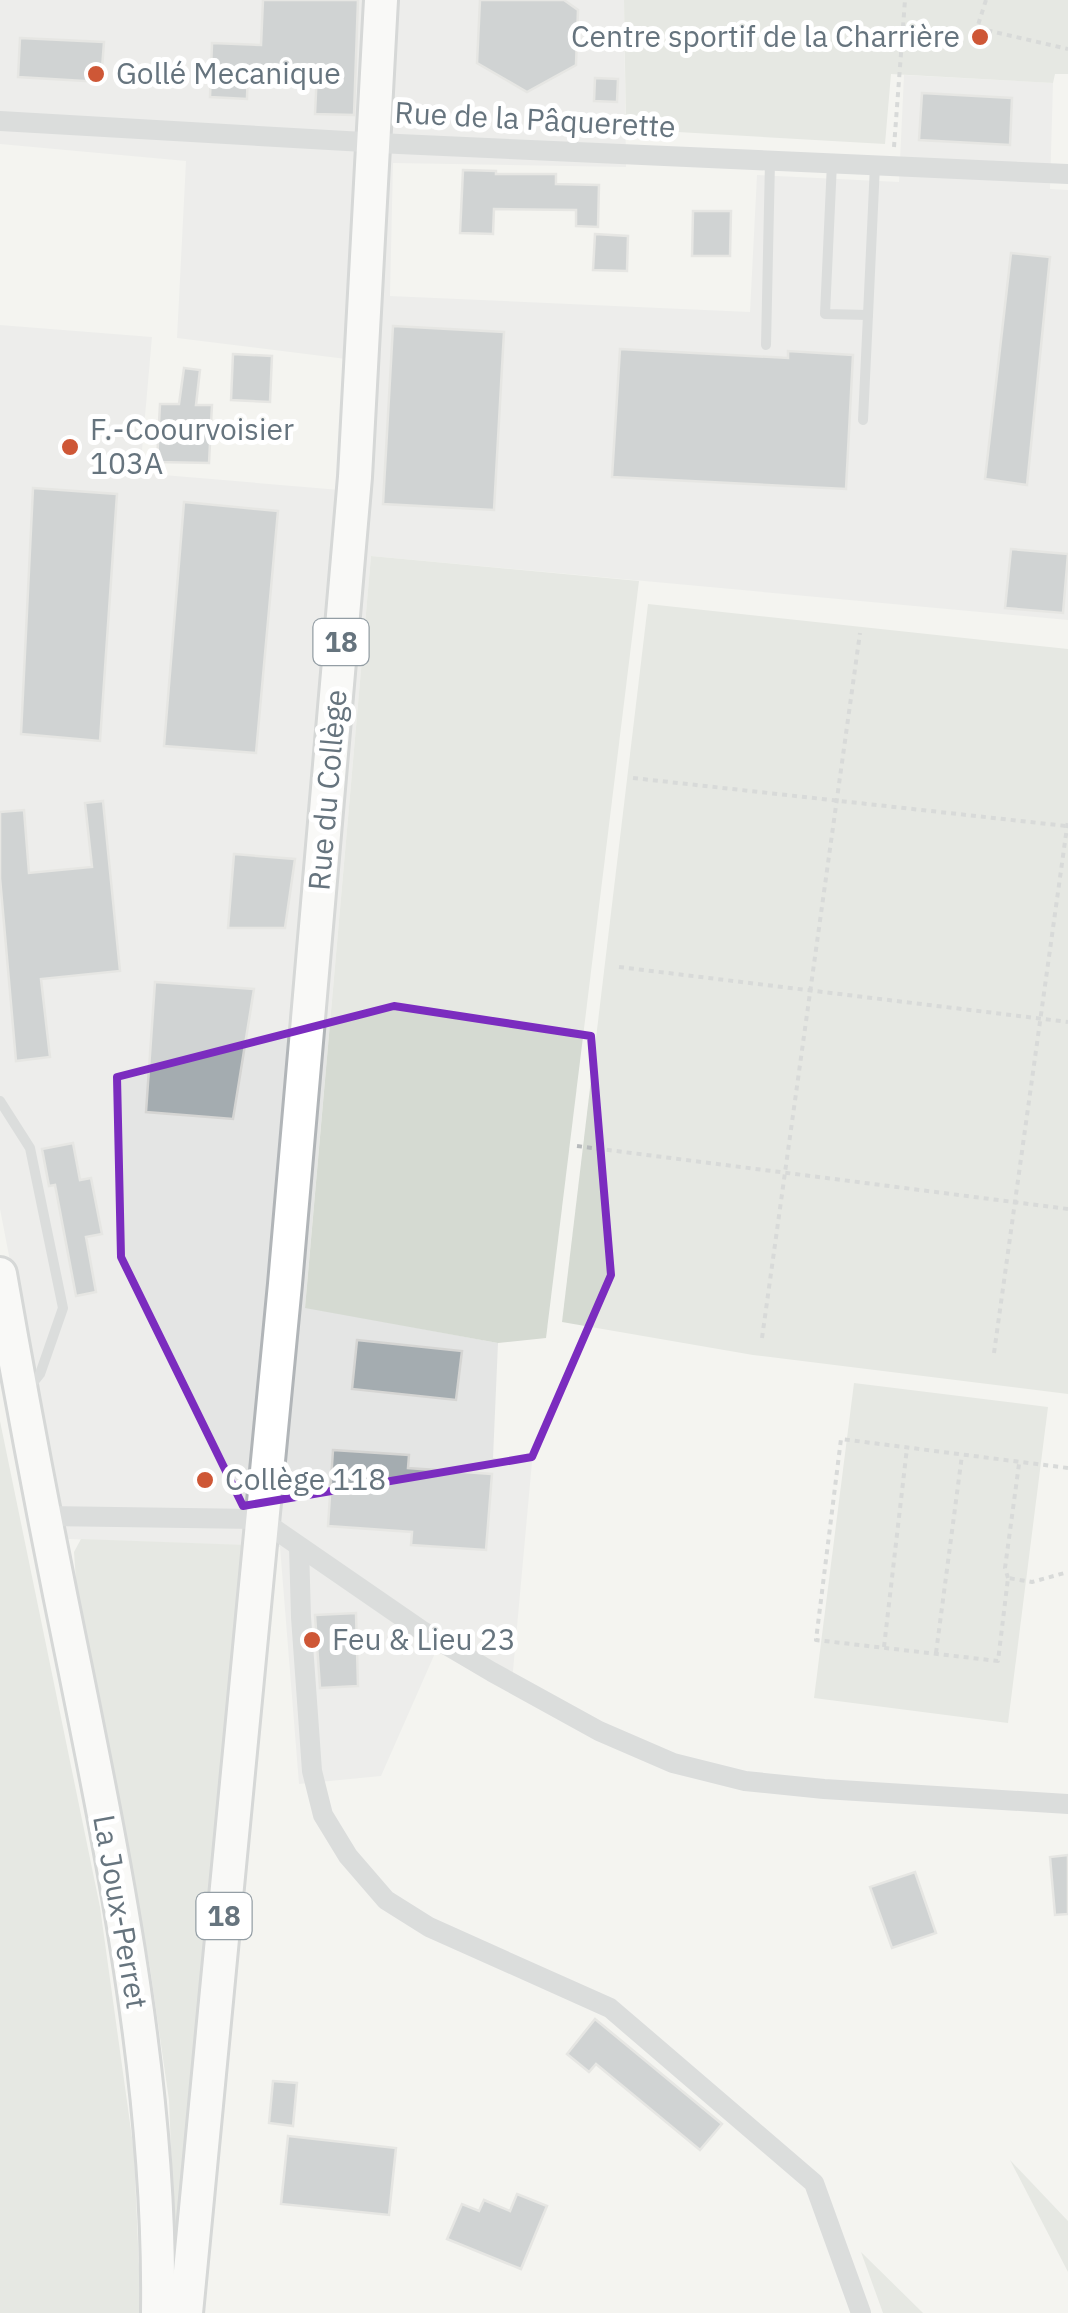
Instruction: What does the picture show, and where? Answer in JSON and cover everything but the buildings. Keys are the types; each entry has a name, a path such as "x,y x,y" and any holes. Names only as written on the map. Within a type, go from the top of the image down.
{"main road":[{"name":"Rue du Collège","path":"260,1519 355,477 381,0"},
{"name":"La Joux-Perret","path":"0,1274 125,1934 147,2076 156,2182 158,2313"},
{"name":"18","path":"186,2313 260,1519"}],"street":[{"name":"Rue de la Pâquerette","path":"0,121 374,143 1068,174"},
{"path":"46,1516 260,1519 421,1630 540,1700 673,1763 744,1781 792,1786 1068,1804"},
{"path":"300,1547 312,1770 323,1815 348,1856 386,1900 429,1927 610,2008 814,2183 861,2313"}],"lane":[{"path":"766,345 770,161"},
{"path":"832,164 825,314 868,316"},
{"path":"863,420 868,316 884,166"},
{"path":"0,1101 30,1148 63,1308 40,1374 22,1396"}],"path":[{"path":"884,166 906,0"},
{"path":"986,0 977,28 1068,50"},
{"path":"762,1338 860,633"},
{"path":"633,778 836,803 1068,824 994,1353"},
{"path":"619,966 1068,1022"},
{"path":"576,1146 1068,1209"},
{"path":"1019,1462 998,1661 816,1640 841,1439 1068,1468"},
{"path":"884,1648 907,1448"},
{"path":"936,1654 962,1455"},
{"path":"1008,1578 1032,1582 1068,1572"}],"highlighted area":[{"path":"394,1006 591,1036 611,1275 532,1457 243,1506 121,1257 117,1077"}],"shaded area":[{"path":"0,0 624,0 626,167 393,163 390,296 750,312 757,175 899,182 904,75 1053,83 1050,189 1068,190 1068,620 371,556 305,1307 498,1343 493,1458 532,1462 511,1693 436,1651 381,1776 299,1784 280,1547 68,1539 56,1500 0,1209 0,325 152,337 140,473 340,490 346,359 177,338 186,161 0,144"},
{"path":"624,0 1068,0 1068,74 1055,74 1053,83 891,74 885,144 626,129"},
{"path":"371,556 639,581 546,1338 498,1343 305,1308"},
{"path":"648,604 1068,649 1068,1394 753,1355 562,1322"},
{"path":"854,1383 1048,1407 1008,1723 814,1698"},
{"path":"0,1421 100,1907 134,2152 141,2313 0,2313"},
{"path":"81,1539 246,1545 176,2272 169,2100 150,1968 76,1581 74,1552"},
{"path":"1010,2160 1068,2221 1068,2272"},
{"path":"861,2252 923,2313 883,2313"}],"place":[{"name":"Centre sportif de la Charrière","path":"980,37"},
{"name":"Gollé Mecanique","path":"96,74"},
{"name":"F.-Coourvoisier 103A","path":"70,447"},
{"name":"Collège 118","path":"205,1480"},
{"name":"Feu & Lieu 23","path":"312,1640"}]}
